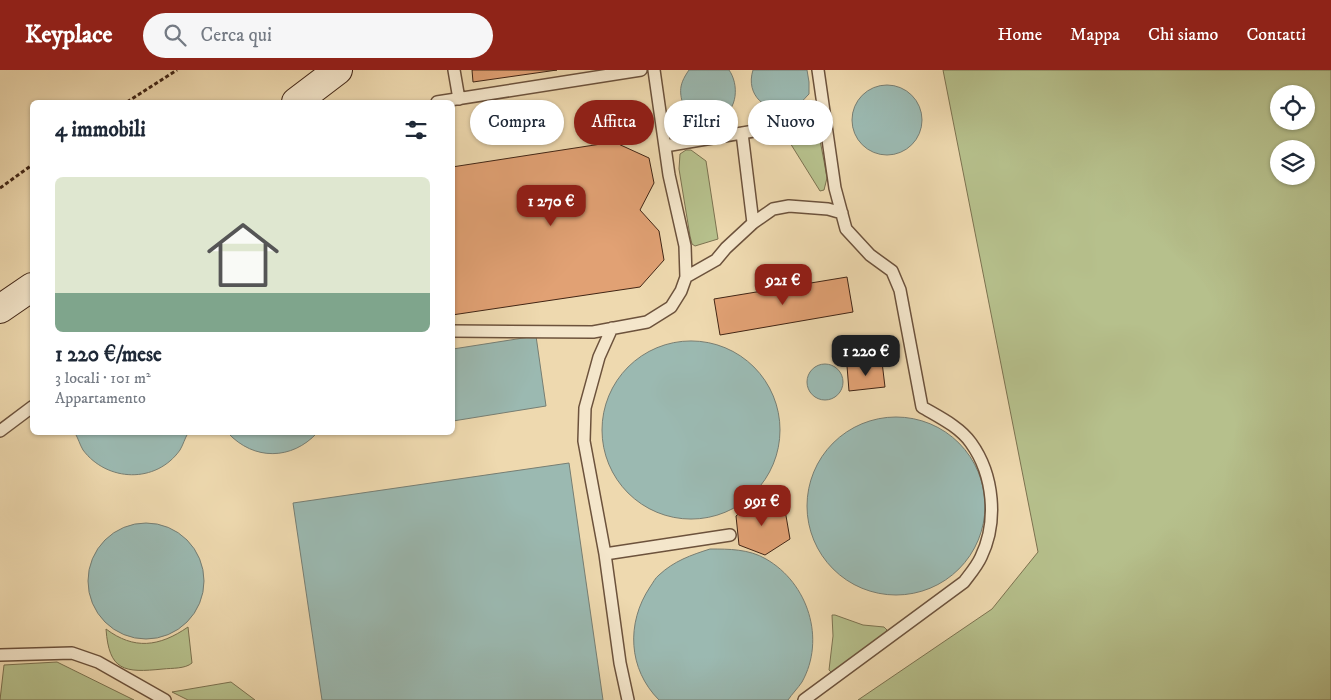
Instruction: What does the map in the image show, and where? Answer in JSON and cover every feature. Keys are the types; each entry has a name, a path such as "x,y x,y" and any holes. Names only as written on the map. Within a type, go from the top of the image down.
{"street":[{"path":"299,100 338,70"},
{"path":"0,308 30,287"}],"lane":[{"path":"454,70 458,99"},
{"path":"451,100 640,70"},
{"path":"455,331 593,332 647,322 671,307 681,291 686,277 685,246 669,176 654,70"},
{"path":"818,70 822,100"},
{"path":"665,146 748,132"},
{"path":"742,133 753,224"},
{"path":"804,700 964,582 981,558 992,524 991,496 983,468 971,443 953,425 922,407 900,290 892,272 870,255 846,229 834,188 828,145"},
{"path":"686,277 716,260 726,248 773,209 789,206 828,209 842,213"},
{"path":"612,328 599,357 585,408 584,441 605,554 620,663 628,700"},
{"path":"0,431 30,408"},
{"path":"605,554 730,535"},
{"path":"0,655 72,653 98,662 165,700"}],"path":[{"path":"130,100 177,70"},
{"path":"0,188 30,166"}],"green space":[{"path":"943,70 1331,70 1331,700 858,700 992,609 1038,552"},
{"path":"791,145 821,145 827,178 824,190 820,191"},
{"path":"686,150 691,150 706,161 718,239 695,246 692,244 690,236 679,169 680,154"},
{"path":"832,615 863,625 884,627 887,630 832,673 829,670 833,636"},
{"path":"188,627 192,663 182,667 149,670 129,669 115,661 111,654 106,629 116,636 127,640 147,643 167,639"},
{"path":"57,662 134,700 0,700 4,665"},
{"path":"231,682 255,700 188,700 172,692"}],"water":[{"path":"689,70 729,70 734,82 734,100 682,100 681,86"},
{"path":"753,70 807,70 809,94 802,100 759,100 755,95 751,79"},
{"path":"887,85 900,88 912,95 919,107 922,120 919,133 912,145 900,152 887,155 874,152 862,145 855,133 852,120 855,107 862,95 874,88"},
{"path":"536,336 546,406 455,421 455,349"},
{"path":"700,341 725,347 733,351 748,361 760,373 774,396 779,413 779,447 774,464 760,487 748,499 725,513 708,518 682,519 657,513 649,509 634,499 622,487 608,464 603,447 602,421 608,396 612,388 622,373 634,361 657,347 674,342"},
{"path":"825,364 832,365 838,369 842,375 842,389 838,395 832,399 825,400 818,399 812,395 808,389 807,382 808,375 812,369 818,365"},
{"path":"905,417 930,423 938,427 953,437 965,449 979,472 984,489 984,523 979,540 965,563 953,575 930,589 913,594 887,595 862,589 854,585 839,575 827,563 813,540 808,523 807,497 813,472 817,464 827,449 839,437 862,423 879,418"},
{"path":"76,435 187,435 180,450 170,461 158,469 132,475 118,473 105,468 93,461 83,450"},
{"path":"230,435 315,435 296,448 273,454 249,449"},
{"path":"569,463 603,700 322,700 293,503"},
{"path":"146,523 168,528 187,540 199,559 204,581 199,603 187,622 168,634 146,639 124,634 105,622 93,603 88,581 93,559 105,540 124,528"},
{"path":"710,549 746,551 766,559 781,569 793,582 802,597 809,613 812,648 809,665 802,682 788,700 659,700 641,674 636,660 634,630 642,601 655,579 665,570 683,559"}],"building":[{"path":"472,70 557,70 473,82"},
{"path":"595,145 621,145 649,158 654,183 640,210 659,231 664,260 640,287 455,315 455,167"},
{"path":"847,277 853,312 720,335 714,299"},
{"path":"882,362 885,387 849,391 847,366"},
{"path":"756,499 785,510 790,539 765,555 739,545 736,516"}]}
